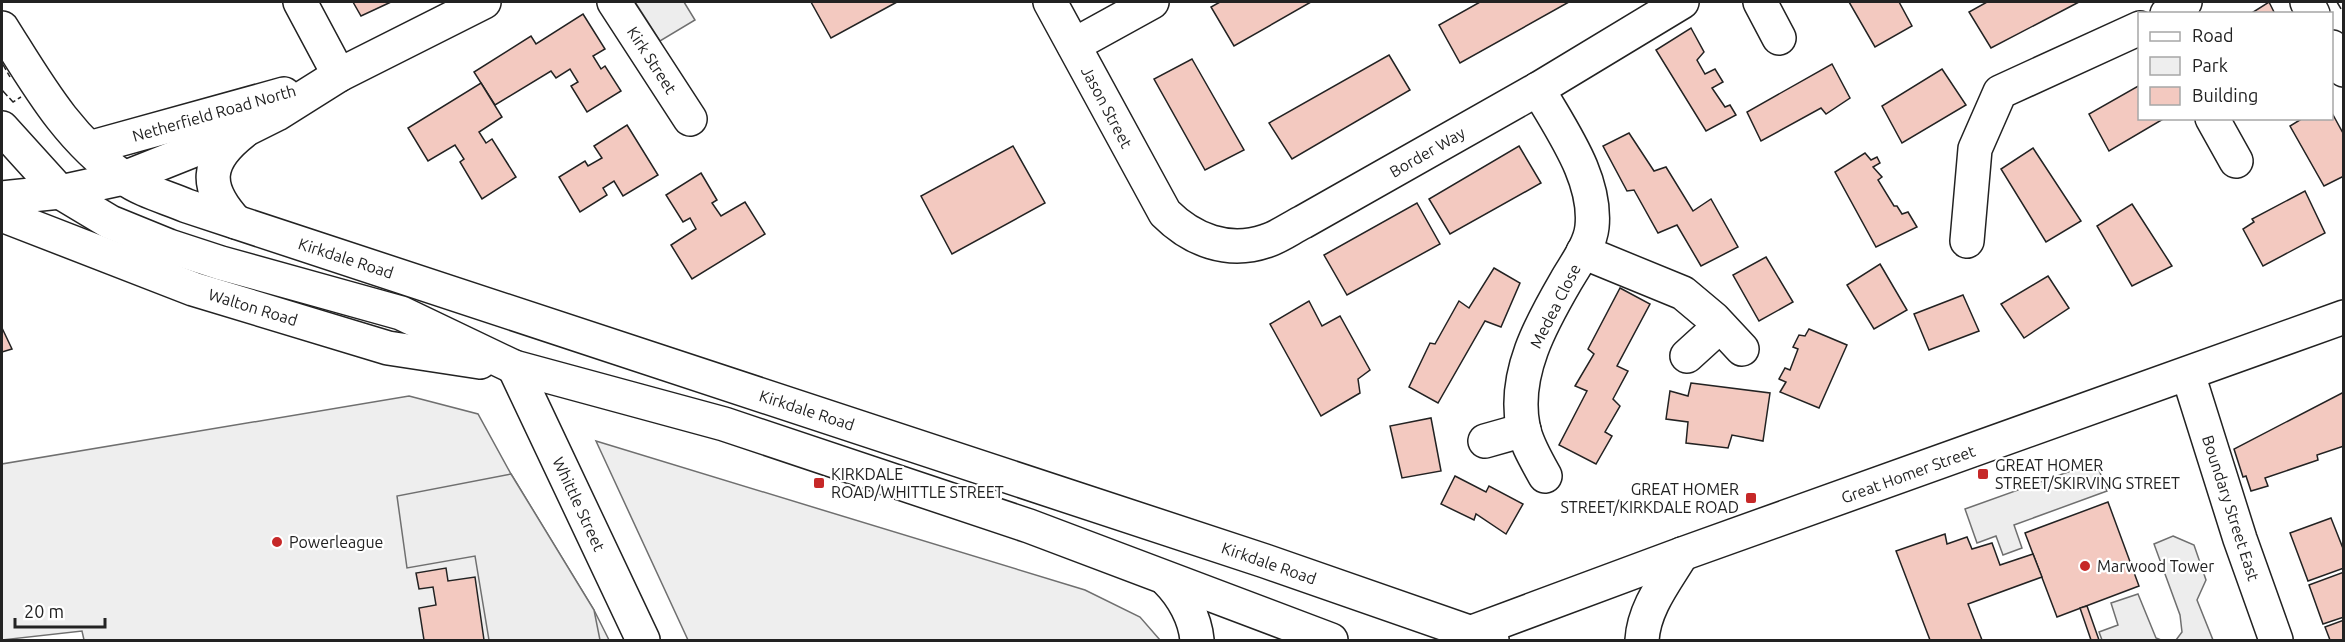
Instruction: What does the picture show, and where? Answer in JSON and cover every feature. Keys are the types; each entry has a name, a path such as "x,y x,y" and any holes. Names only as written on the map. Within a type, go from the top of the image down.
{"main road":[{"path":"300,2 339,75"},
{"name":"Netherfield Road North","path":"2,198 60,192 124,178 247,129 277,114 339,75 484,2"},
{"name":"Kirk Street","path":"614,2 690,119"},
{"name":"Jason Street","path":"1050,2 1164,213"},
{"path":"1074,45 1152,2"},
{"name":"Border Way","path":"1164,213 1179,228 1194,237 1226,246 1242,246 1268,240 1538,89 1682,2"},
{"path":"1760,2 1779,38"},
{"path":"2170,12 2185,2"},
{"name":"Kirkdale Road","path":"2,28 51,106 89,148 124,178 187,206 1254,557 1471,638"},
{"path":"1966,241 1975,149 2000,92 2138,28"},
{"path":"2333,51 2343,70"},
{"name":"Netherfield Road North","path":"89,148 272,98 339,75"},
{"name":"Medea Close","path":"1538,89 1586,180 1592,228 1583,252 1545,317 1527,363 1523,383 1524,430 1531,450 1545,476"},
{"path":"2213,120 2236,161"},
{"path":"2,128 13,152 60,192 110,222 169,246 401,313 514,367 724,424 1029,526 1331,640"},
{"name":"Netherfield Road North","path":"236,222 219,201 212,180 215,165 223,151 247,129"},
{"path":"13,152 89,148"},
{"name":"Walton Road","path":"2,214 172,282 388,348 514,367"},
{"name":"Medea Close","path":"1583,252 1683,293 1731,337 1688,356"},
{"name":"Great Homer Street","path":"1471,638 1682,554 2343,317"},
{"name":"Whittle Street","path":"514,367 643,640"},
{"name":"Boundary Street East","path":"2188,374 2240,539 2276,640"},
{"path":"1485,441 1524,430"},
{"path":"1642,640 1648,609 1682,554"},
{"path":"1167,580 1185,603 1197,640"}],"green space":[{"name":"Powerleague","path":"409,396 478,414 511,474 594,610 609,640 84,640 82,631 2,640 2,464"},
{"path":"596,441 1085,590 1140,617 1160,640 688,640"}],"shaded area":[{"path":"635,2 684,2 695,20 660,41"},
{"path":"2096,462 2107,491 2014,525 2022,548 2003,555 1996,536 1977,543 1965,509"},
{"path":"511,474 594,610 600,640 489,640 475,556 407,568 397,496"},
{"path":"2173,536 2194,545 2206,580 2197,600 2213,640 2176,640 2182,632 2180,615 2154,544"},
{"path":"2138,594 2156,638 2161,640 2102,640 2099,632 2118,625 2111,603"}],"building":[{"path":"353,2 391,2 361,16"},
{"path":"811,2 897,2 831,38"},
{"path":"1220,2 1311,2 1234,46 1211,7"},
{"path":"1480,2 1569,2 1460,63 1439,25"},
{"path":"1849,2 1899,2 1912,26 1875,47"},
{"path":"1987,2 2079,2 1991,48 1969,12"},
{"path":"2269,2 2274,12 2253,12"},
{"path":"583,14 605,49 593,56 601,69 605,66 621,91 587,112 571,86 578,82 570,69 556,78 551,71 495,105 474,72 531,36 536,44"},
{"path":"1691,28 1704,52 1697,60 1705,74 1715,69 1723,82 1712,88 1725,107 1730,105 1736,115 1706,131 1656,50"},
{"path":"1389,55 1410,90 1292,159 1269,123"},
{"path":"1192,59 1244,150 1205,170 1154,79"},
{"path":"1832,64 1850,98 1826,114 1821,108 1761,141 1747,112"},
{"path":"1942,69 1966,105 1902,143 1882,106"},
{"path":"481,83 502,117 479,132 486,143 492,139 516,177 482,199 460,162 464,159 455,145 428,161 408,128"},
{"path":"2138,86 2138,120 2162,120 2109,151 2089,114"},
{"path":"2333,115 2344,135 2344,176 2324,186 2290,126 2300,120 2333,120"},
{"path":"627,125 658,175 623,196 614,181 603,188 607,195 580,212 559,177 585,161 588,166 602,158 594,146"},
{"path":"1629,133 1654,171 1666,167 1693,211 1711,199 1738,247 1701,266 1677,225 1658,233 1634,190 1627,191 1603,146"},
{"path":"1013,146 1045,203 952,254 921,196"},
{"path":"1519,146 1541,183 1450,234 1429,199"},
{"path":"2033,148 2081,221 2046,242 2001,169"},
{"path":"1865,153 1871,160 1877,157 1880,163 1873,167 1882,177 1878,180 1894,206 1897,206 1902,214 1908,212 1917,227 1876,247 1835,172"},
{"path":"701,173 717,200 712,203 721,216 745,202 765,234 692,279 671,245 696,229 690,218 683,222 666,195"},
{"path":"2305,191 2325,233 2263,266 2243,229 2254,222 2252,219"},
{"path":"1417,203 1440,244 1347,295 1324,255"},
{"path":"2132,204 2172,266 2132,286 2097,226"},
{"path":"1766,257 1793,302 1759,321 1733,275"},
{"path":"1880,264 1907,310 1874,329 1847,285"},
{"path":"1494,268 1520,283 1501,327 1485,321 1438,403 1409,387 1430,343 1435,344 1459,301 1469,308"},
{"path":"2048,276 2069,308 2024,338 2001,304"},
{"path":"1620,288 1650,304 1617,366 1628,371 1613,399 1620,406 1605,432 1612,436 1596,464 1559,445 1587,391 1575,386 1594,354 1588,349"},
{"path":"1963,295 1979,331 1929,350 1914,314"},
{"path":"1309,301 1322,326 1340,316 1370,370 1358,379 1360,393 1321,416 1270,324"},
{"path":"2,328 12,349 2,352"},
{"path":"1809,329 1847,345 1819,408 1780,392 1786,382 1779,379 1785,368 1790,370 1798,349 1793,347 1799,335 1805,336"},
{"path":"1691,383 1770,393 1763,441 1732,435 1728,448 1686,443 1688,422 1666,419 1670,391 1688,396"},
{"path":"2344,392 2344,446 2317,455 2318,460 2265,478 2268,486 2251,491 2246,476 2243,477 2234,449"},
{"path":"1431,418 1441,471 1402,478 1390,426"},
{"path":"1455,476 1486,492 1489,486 1523,504 1506,534 1476,514 1474,520 1441,504"},
{"name":"Marwood Tower","path":"2108,502 2139,586 2057,617 2025,533"},
{"path":"2331,518 2344,551 2344,568 2308,581 2290,533"},
{"path":"1945,534 1947,544 1967,537 1972,549 1992,543 2000,565 2033,554 2042,577 1968,604 1982,640 1930,640 1896,551"},
{"path":"446,568 448,581 475,577 484,640 424,640 419,608 436,605 433,587 419,589 416,573"},
{"path":"2344,572 2344,617 2323,624 2309,585"},
{"path":"2087,606 2099,640 2091,640 2080,608"},
{"path":"2344,620 2344,640 2330,640 2325,627"}],"fence":[{"path":"2337,2 2344,14"},
{"path":"2,63 10,77"},
{"path":"2,90 13,102 21,97"}],"place":[{"name":"GREAT HOMER STREET/SKIRVING STREET","path":"1983,474"},
{"name":"KIRKDALE ROAD/WHITTLE STREET","path":"819,483"},
{"name":"GREAT HOMER STREET/KIRKDALE ROAD","path":"1751,498"},
{"name":"Powerleague","path":"277,542"},
{"name":"Marwood Tower","path":"2085,566"}]}
